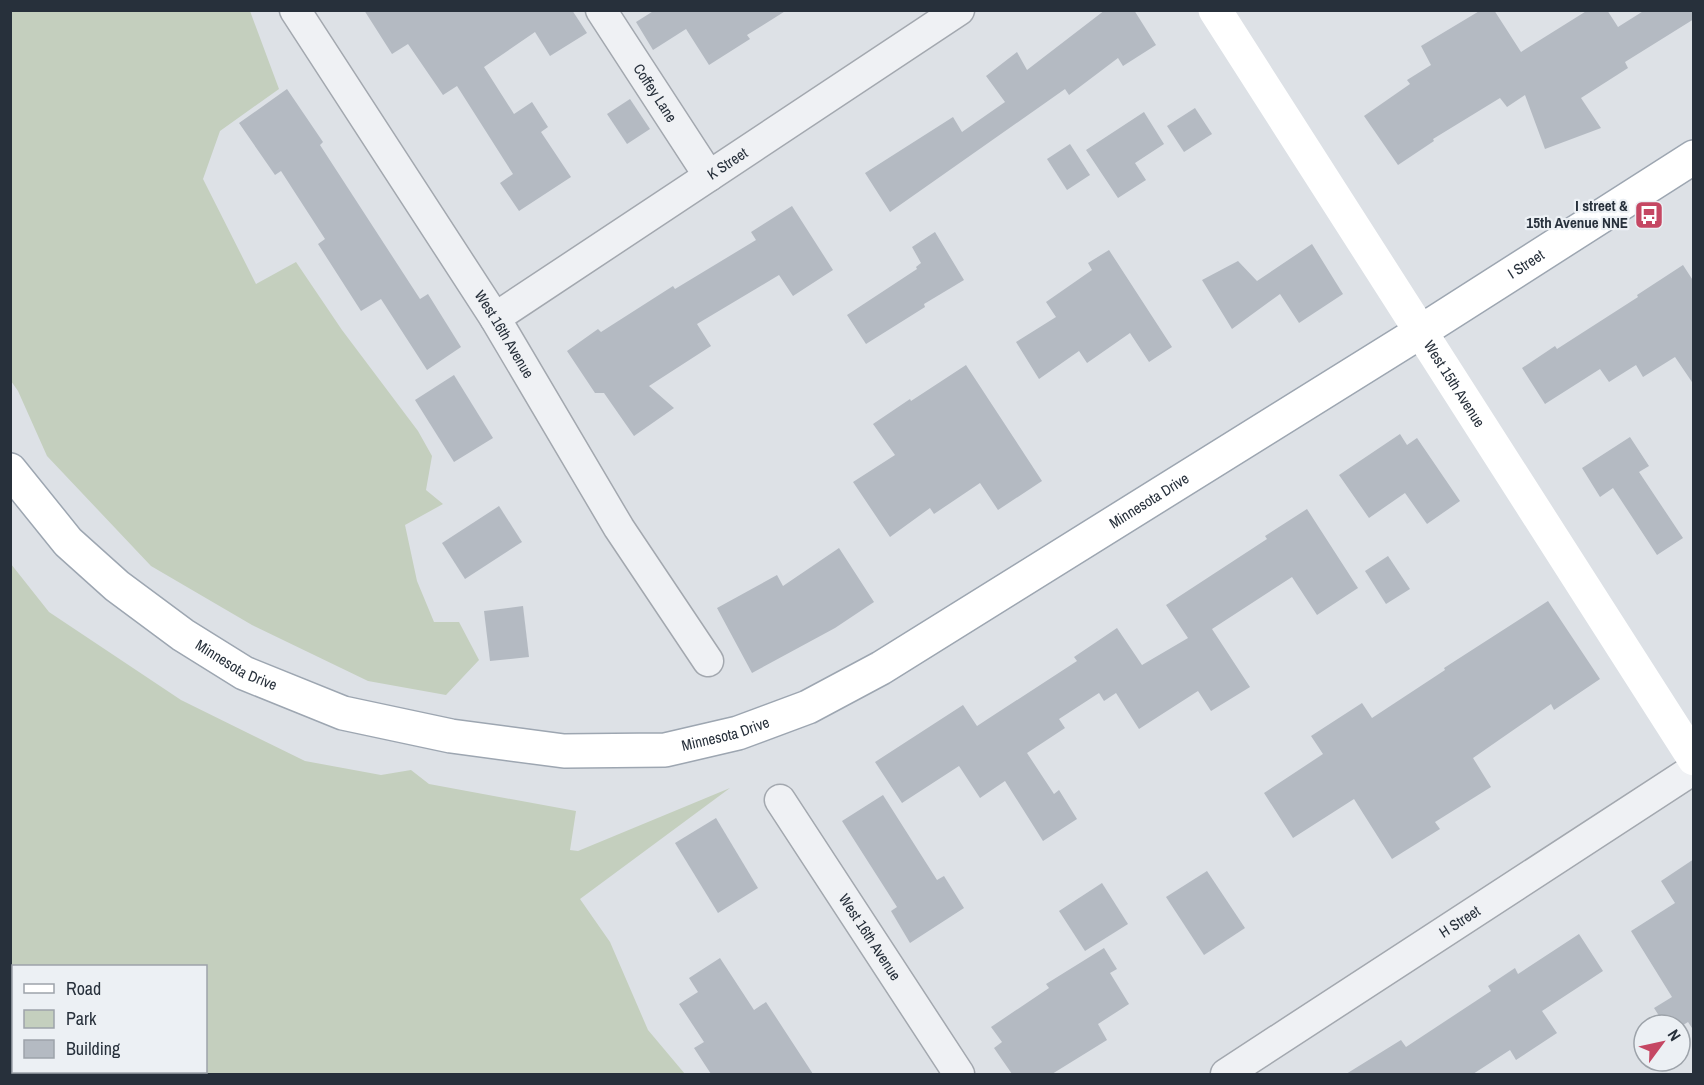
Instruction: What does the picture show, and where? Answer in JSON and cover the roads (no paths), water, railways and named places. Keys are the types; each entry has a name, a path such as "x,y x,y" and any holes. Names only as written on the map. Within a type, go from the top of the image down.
{"main road":[{"name":"West 15th Avenue","path":"1215,10 1694,759"},
{"name":"I Street","path":"1420,332 1694,157"},
{"name":"Minnesota Drive","path":"10,470 68,542 117,586 183,635 244,673 344,713 451,736 564,751 665,750 738,733 808,707 881,668 1420,332"},
{"path":"10,489 68,542"}],"street":[{"name":"West 16th Avenue","path":"295,10 495,318 619,528 708,661"},
{"name":"Coffey Lane","path":"601,10 709,176"},
{"name":"K Street","path":"495,318 959,10"},
{"name":"H Street","path":"1226,1074 1694,769"},
{"name":"West 16th Avenue","path":"780,801 959,1074"}],"place":[{"name":"I street & 15th Avenue NNE","path":"1649,215"}]}
